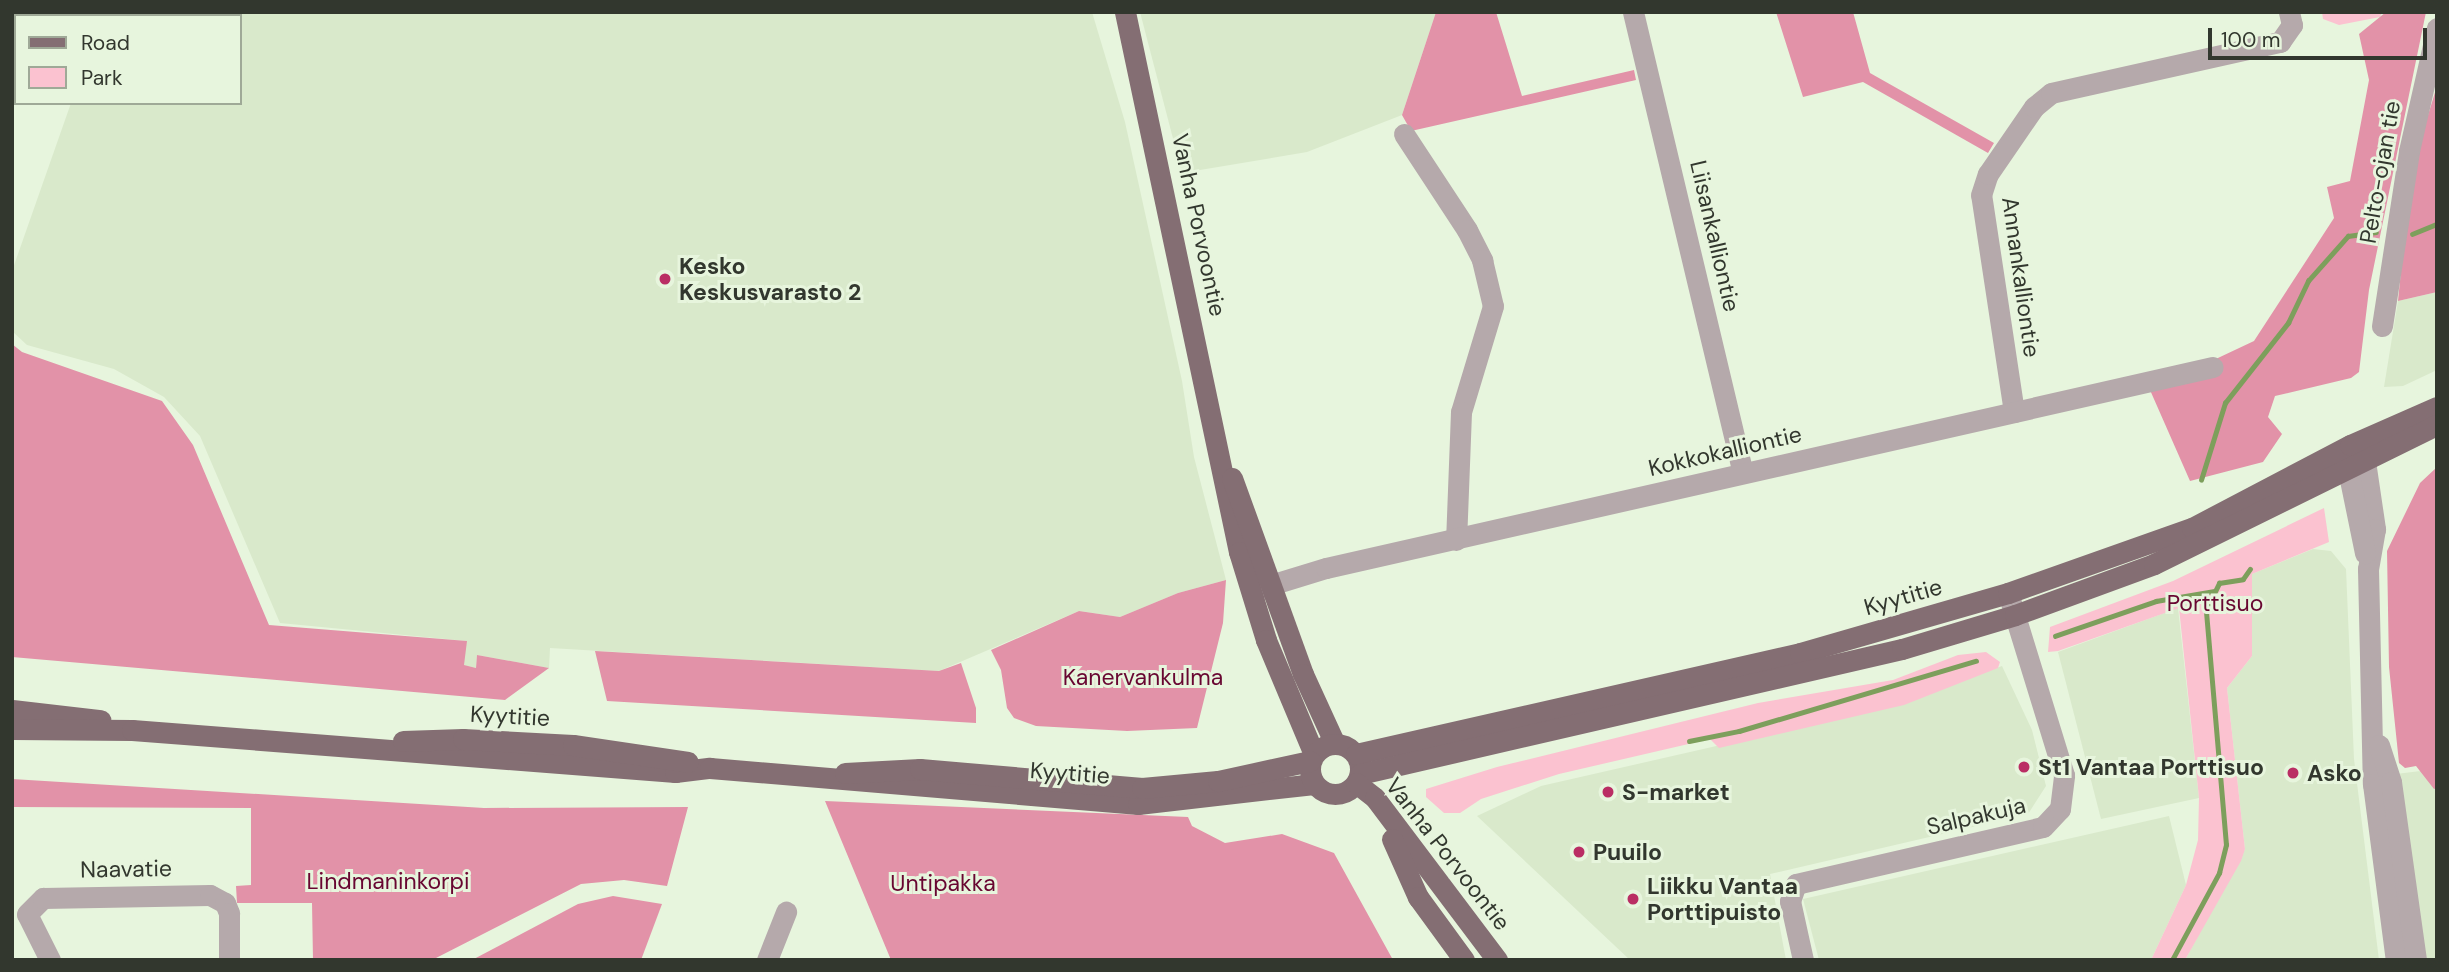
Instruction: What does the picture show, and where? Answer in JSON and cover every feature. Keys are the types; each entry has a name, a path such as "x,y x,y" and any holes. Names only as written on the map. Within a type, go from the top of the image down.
{"main road":[{"name":"Vanha Porvoontie","path":"1125,12 1220,450 1228,509 1260,588 1335,744"},
{"name":"Kyytitie","path":"12,729 132,730 675,772 710,768 822,777 878,786 1138,804 1314,784 1331,794 1355,775 2008,593 2192,528 2350,445 2437,407"},
{"path":"1335,744 1355,775 1902,649 2015,615 2154,564 2437,425"},
{"name":"Vanha Porvoontie","path":"1260,588 1271,652 1312,758 1314,784"},
{"name":"Kyytitie","path":"12,710 100,720 132,730"},
{"name":"Kyytitie","path":"822,777 920,769 1142,788 1218,781 1312,758 1335,744"},
{"name":"Vanha Porvoontie","path":"1355,775 1399,848 1418,897 1464,960"},
{"name":"Vanha Porvoontie","path":"1355,775 1497,960"}],"street":[{"name":"Liisankalliontie","path":"1633,12 1743,474"},
{"name":"Annankalliontie","path":"2014,412 1981,195 1988,174 2034,107 2051,93 2280,42 2290,19"},
{"name":"Pelto-ojan tie","path":"2382,326 2409,151 2437,28"},
{"path":"1404,134 1468,230 1482,260 1493,306 1461,412 1456,540"},
{"name":"Kokkokalliontie","path":"1260,588 1456,540 2213,367"},
{"path":"2350,445 2375,529 2368,569 2376,818 2396,960"},
{"name":"Salpakuja","path":"1803,960 1790,901 1796,884 2037,829 2056,816 2064,802 2064,775 2008,593"},
{"path":"2373,727 2391,782 2416,960"},
{"name":"Naavatie","path":"50,960 29,924 27,914 36,900 210,895 225,903 229,913 229,960"},
{"path":"767,960 786,912"}],"shaded area":[{"path":"1092,12 1125,122 1182,381 1194,457 1226,580 1178,593 1120,617 1079,611 939,671 550,648 549,668 477,655 476,668 463,665 466,641 280,623 200,436 164,397 114,369 27,345 12,331 12,271 70,105 242,105 242,14 99,14"},
{"path":"1140,12 1436,12 1402,115 1307,152 1182,173"},
{"path":"2437,292 2437,370 2403,386 2384,387 2398,301"},
{"path":"2313,549 2331,551 2346,569 2354,759 2379,960 2185,960 2245,849 2227,688 2252,656 2252,574"},
{"path":"2178,608 2199,798 2101,819 2058,652"},
{"path":"2002,666 2032,730 2046,786 2028,814 1770,874 1786,960 1630,960 1477,816 1541,786 1896,705"},
{"path":"2437,769 2437,960 2425,960 2396,774"},
{"path":"2169,816 2186,885 2151,960 1819,960 1803,899"}],"green space":[{"path":"1436,12 1496,12 1522,96 1634,70 1636,80 1411,131 1402,115"},
{"path":"1776,12 1853,12 1870,73 1994,143 1988,153 1863,82 1803,97"},
{"path":"2322,12 2382,12 2380,17 2339,25 2323,19"},
{"path":"2386,12 2426,12 2369,290 2359,372 2351,378 2275,396 2268,417 2282,434 2263,462 2190,481 2150,390 2254,341 2334,218 2327,187 2350,181 2369,80 2359,34"},
{"path":"2437,86 2437,292 2398,301 2411,170"},
{"path":"12,344 22,352 162,401 193,445 269,625 467,641 464,665 476,668 477,655 549,668 505,700 12,657"},
{"path":"2437,467 2437,788 2434,789 2416,766 2405,768 2399,763 2389,667 2387,551 2420,483"},
{"name":"Porttisuo","path":"2324,508 2329,542 2252,574 2252,656 2227,688 2245,849 2241,861 2185,960 2151,960 2186,885 2198,840 2199,798 2179,608 2058,651 2048,652 2050,627 2173,581"},
{"name":"Kanervankulma","path":"1226,580 1223,623 1197,728 1127,731 1036,726 1014,718 1007,708 1001,670 991,650 1079,611 1120,617 1178,593"},
{"path":"595,651 939,671 961,663 976,708 976,723 607,701"},
{"path":"1986,652 2000,662 1998,668 1904,705 1719,748 1710,739 1559,774 1481,799 1460,813 1444,813 1426,797 1426,789 1497,767 1758,703 1893,680 1958,655"},
{"name":"Lindmaninkorpi","path":"12,779 484,808 688,807 667,886 624,880 581,884 436,958 313,960 312,903 237,903 236,886 251,885 251,808 12,807"},
{"name":"Untipakka","path":"825,801 1188,817 1192,826 1225,843 1282,834 1334,853 1393,960 891,960"},
{"path":"613,896 662,904 641,960 472,960 578,904"}],"waterway":[{"path":"2412,234 2437,224"},
{"path":"2201,480 2225,403 2288,323 2308,281 2348,236 2376,232"},
{"path":"2172,960 2219,873 2226,845 2206,610 2219,583 2243,579 2250,569"},
{"path":"2055,636 2156,601 2214,591"},
{"path":"1689,741 1739,731 1976,661"}],"place":[{"name":"Kesko Keskusvarasto 2","path":"665,279"},
{"name":"St1 Vantaa Porttisuo","path":"2024,767"},
{"name":"Asko","path":"2293,773"},
{"name":"S-market","path":"1608,792"},
{"name":"Puuilo","path":"1579,852"},
{"name":"Liikku Vantaa Porttipuisto","path":"1633,899"}]}
